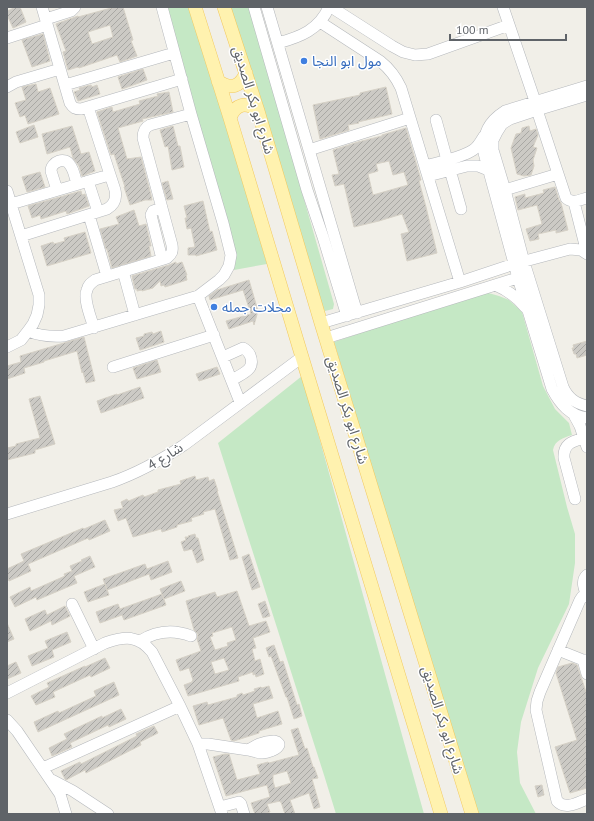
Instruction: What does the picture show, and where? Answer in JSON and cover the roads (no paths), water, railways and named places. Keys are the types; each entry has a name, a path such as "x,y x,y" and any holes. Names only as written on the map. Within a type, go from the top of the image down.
{"main road":[{"name":"شارع ابو بكر الصديق","path":"195,7 441,814"},
{"name":"شارع ابو بكر الصديق","path":"224,7 258,111 472,814"},
{"path":"218,81 231,87 243,80 246,73"},
{"path":"230,118 232,112 238,106 252,106 258,111"}],"street":[{"path":"42,7 72,107 77,109 88,107 182,79"},
{"path":"7,38 71,11 75,7"},
{"path":"28,331 52,337 64,336 198,296 219,280 229,266 231,255 219,207 191,114 162,7"},
{"path":"278,43 291,39 313,28 320,22 330,7 392,46 403,52 415,55 428,54 509,25"},
{"path":"503,7 566,198 574,202 587,198"},
{"path":"268,8 309,150 352,315 308,190 255,10 268,8"},
{"path":"320,22 380,61 398,81 460,282"},
{"path":"65,85 174,53"},
{"path":"7,87 16,82 60,69"},
{"path":"427,171 449,165 472,151 478,146 490,124 504,111 536,106 566,97 587,86"},
{"path":"566,97 587,95"},
{"path":"519,263 505,190 493,150 493,140 496,132 502,124 536,106"},
{"path":"21,236 107,210 115,202 116,196 88,107"},
{"path":"94,328 86,299 86,291 89,284 95,280 167,258 171,255 173,250 171,241 143,134 146,127 150,125 191,114"},
{"path":"309,150 410,118"},
{"path":"436,120 461,209"},
{"path":"485,133 483,143 488,170 523,276 563,387 566,394 572,400 587,406"},
{"path":"57,190 51,171 51,168 55,163 62,161 69,162 77,184"},
{"path":"449,165 478,166 488,170"},
{"path":"505,190 558,174"},
{"path":"11,204 110,175"},
{"path":"88,181 107,276"},
{"path":"7,191 39,295 37,314 28,331 21,340 7,347"},
{"path":"574,202 587,253"},
{"path":"322,323 570,249 587,253"},
{"path":"123,271 135,315"},
{"path":"326,338 523,276"},
{"path":"523,276 527,309 552,389 562,405 574,415 586,441 572,442 567,446 564,452 564,458 575,499"},
{"path":"495,285 509,292 527,309"},
{"path":"198,296 240,402"},
{"path":"113,367 214,335"},
{"path":"223,357 243,348 248,351 251,358 251,367 232,380"},
{"name":"شارع 4","path":"7,514 112,482 141,470 174,451 302,358"},
{"path":"574,415 587,418"},
{"path":"587,575 583,582 587,596 581,598 537,701 537,713 557,801 560,805 566,806 587,799"},
{"path":"72,604 94,649"},
{"path":"140,641 149,635 166,632 177,632 191,636"},
{"path":"7,693 106,643 122,638 131,638 140,641 147,645 157,659 180,706 198,744 221,810 239,802 244,814"},
{"path":"558,650 585,660 587,674"},
{"path":"43,768 180,706"},
{"path":"7,720 17,730 60,794 66,814"},
{"path":"198,744 248,750"},
{"path":"49,779 73,791 108,814"}],"place":[{"name":"مول ابو النجا","path":"304,61"},
{"name":"محلات جمله","path":"214,307"}]}
